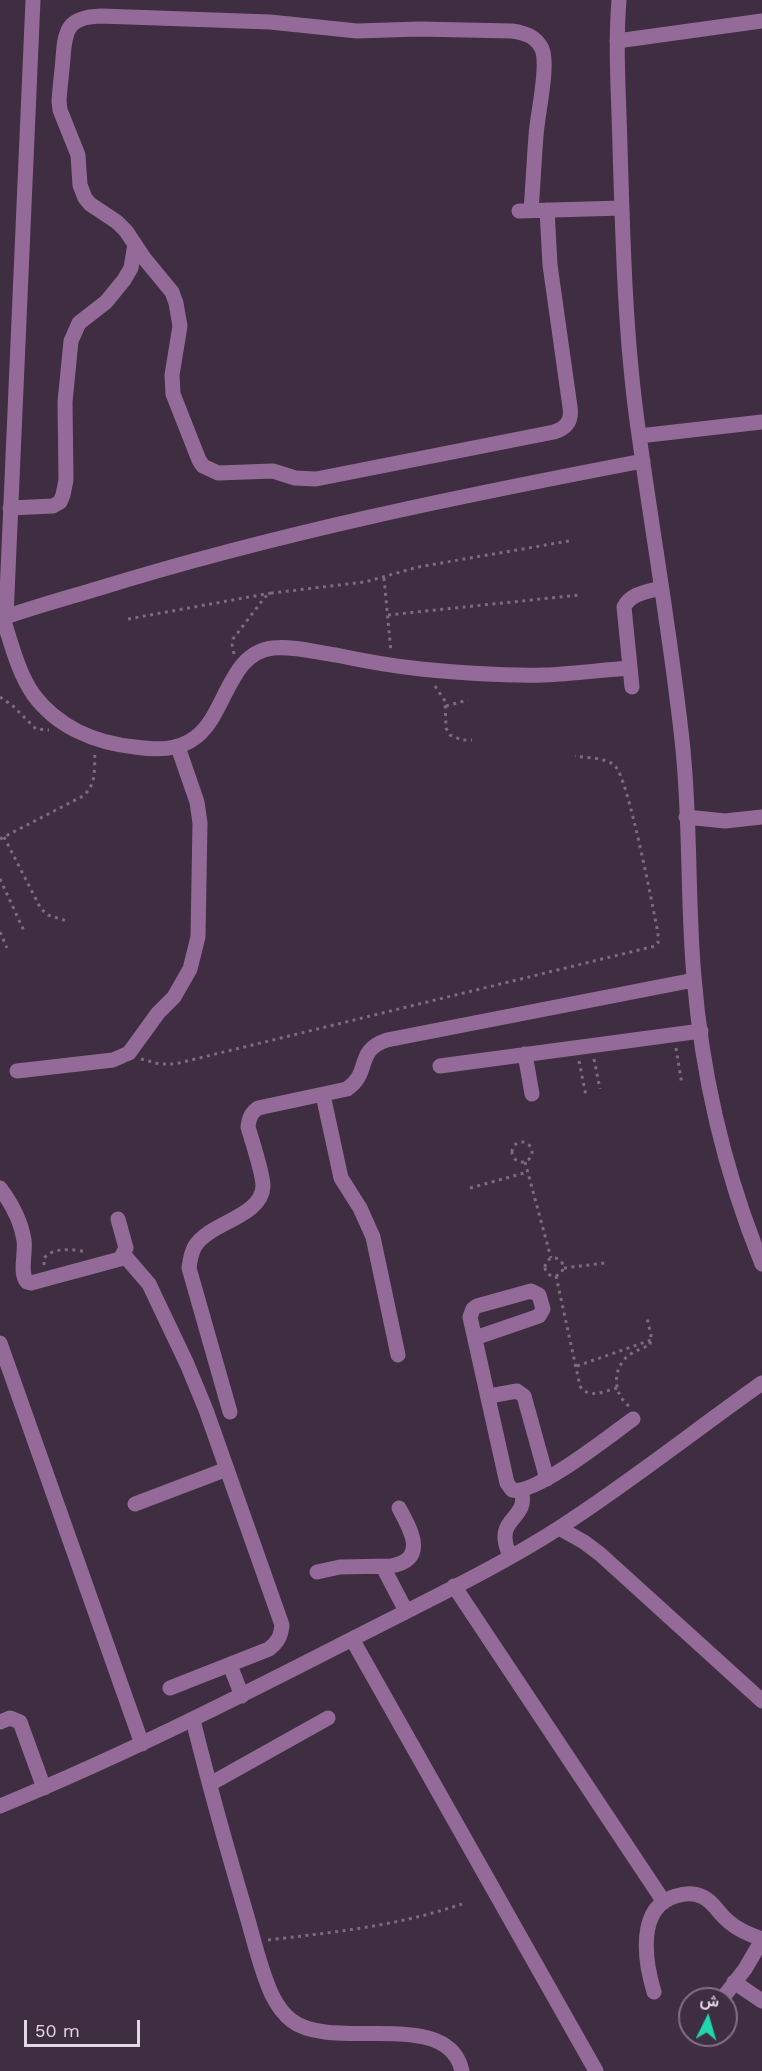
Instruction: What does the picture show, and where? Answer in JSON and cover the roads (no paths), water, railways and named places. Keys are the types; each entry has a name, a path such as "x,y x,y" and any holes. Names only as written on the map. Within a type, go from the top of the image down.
{"street":[{"path":"33,0 3,618 22,673 33,693 47,710 64,724 95,739 126,746 161,749 178,747 194,739 217,713 237,670 251,657 270,649 290,648 420,669 522,675 630,668"},
{"path":"619,0 617,41 627,316 639,436 683,744 694,980 715,1112 749,1232 762,1264"},
{"path":"85,16 253,21 357,31 419,29 525,33 536,40 543,51 544,64 536,136 532,211 551,274 570,406 570,420 566,426 554,432 316,479 295,478 273,471 218,473 203,466 195,452 173,394 172,375 180,326 176,303 166,282 117,222 90,204 80,184 78,155 60,110 59,92 66,31 74,21 85,16"},
{"path":"617,41 762,21"},
{"path":"532,211 622,208"},
{"path":"10,508 53,506 60,502 66,480 65,402 71,341 79,323 116,292 131,268 135,244"},
{"path":"131,268 149,264"},
{"path":"639,436 762,422"},
{"path":"3,618 158,570 318,528 479,492 643,461"},
{"path":"632,687 624,607 633,596 661,588"},
{"path":"17,1071 113,1060 129,1053 182,984 192,961 198,937 200,823 197,802 178,747"},
{"path":"686,817 725,821 762,817"},
{"path":"230,1412 189,1268 190,1255 205,1235 254,1206 261,1196 263,1185 248,1127 252,1112 258,1108 347,1089 357,1083 368,1051 376,1044 441,1029 694,980"},
{"path":"440,1066 701,1030"},
{"path":"525,1054 532,1094"},
{"path":"323,1095 341,1178 360,1208 373,1237 398,1355"},
{"path":"0,1188 10,1203 21,1229 24,1243 23,1272 24,1280 27,1282 32,1283 120,1259 124,1254 126,1242 118,1219"},
{"path":"124,1254 158,1301 202,1401 282,1625 281,1634 269,1649 170,1688"},
{"path":"475,1338 539,1316 543,1309 539,1295 531,1291 473,1309 470,1317 508,1487 517,1492 547,1479 633,1419"},
{"path":"0,1343 142,1744"},
{"path":"0,1806 193,1720 510,1557 559,1528 762,1383"},
{"path":"489,1396 517,1391 524,1396 547,1479"},
{"path":"135,1504 227,1469"},
{"path":"510,1557 505,1539 506,1532 508,1525 521,1509 523,1496 521,1490"},
{"path":"317,1572 340,1566 383,1567 399,1564 407,1559 415,1542 399,1508"},
{"path":"559,1528 600,1554 762,1701"},
{"path":"383,1567 406,1611"},
{"path":"454,1586 664,1902"},
{"path":"352,1639 596,2071"},
{"path":"230,1665 242,1696"},
{"path":"0,1722 10,1718 20,1722 44,1788"},
{"path":"210,1784 328,1718"},
{"path":"193,1720 255,1941 273,1996 280,2010 292,2022 307,2029 323,2032 417,2036 435,2040 450,2048 461,2064 462,2071"},
{"path":"654,1992 648,1972 646,1951 651,1919 664,1902 684,1894 706,1898 737,1929 762,1939 745,1969 730,1987"},
{"path":"734,1982 762,2001"}]}
